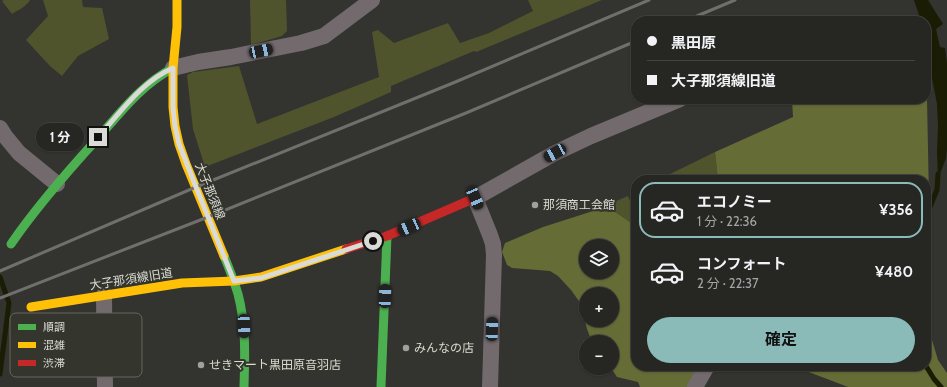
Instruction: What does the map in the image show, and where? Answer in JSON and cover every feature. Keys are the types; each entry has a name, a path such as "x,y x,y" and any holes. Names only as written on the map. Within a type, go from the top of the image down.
{"street":[{"name":"大子那須線","path":"177,0 177,27 173,68 173,107 175,126 179,144 193,182 240,297 245,346 244,387"},
{"path":"4,247 140,90 163,72 198,62 301,43 324,36 372,0"},
{"path":"490,387 494,263 493,244 475,198 555,153 591,136 668,104"},
{"path":"0,128 19,153 57,184"},
{"name":"大子那須線旧道","path":"31,307 182,283 234,281 261,278 387,236 475,198"},
{"path":"381,387 387,236"},
{"path":"104,295 104,313"},
{"path":"695,387 704,371"},
{"path":"105,377 105,387"}],"shaded area":[{"path":"30,0 12,14 2,1"},
{"path":"43,0 82,0 83,7 102,8 109,39 78,56 62,76 50,66 26,40 48,16"},
{"path":"250,0 286,0 287,31 282,36 251,45"},
{"path":"528,0 602,0 391,86 391,92 334,117 205,167 193,129 187,75 193,72 239,66 257,124 379,77 372,32 378,30 394,43 448,23 460,43 489,33 533,11"},
{"path":"914,0 928,0 943,24 936,29 940,47 945,48 947,63 947,148 946,158 938,179 937,104 931,72 931,16 919,16"},
{"path":"715,152 717,175 668,175"},
{"path":"628,196 631,203 631,223 615,212 593,211"}],"green space":[{"path":"792,104 927,104 928,175 717,175 715,152 793,117"},
{"path":"593,211 615,212 631,223 631,371 699,371 690,387 640,387 638,382 617,377 616,375 619,375 619,335 589,335 587,327 619,327 619,287 579,287 579,301 558,276 550,271 512,268 507,265 502,252 505,243 543,227"},
{"path":"931,337 938,360 947,373 947,387 848,387 806,371 931,371"}],"waterway":[{"path":"931,204 937,190 938,174"},
{"path":"0,277 9,303 0,374"},
{"path":"929,371 941,387"}],"railway":[{"path":"0,271 196,187 453,83 649,0"},
{"path":"697,16 735,0"},
{"path":"0,298 208,217 466,113 631,43"}],"traffic: fast":[{"path":"11,244 31,216 123,109 151,82 173,68"},
{"path":"381,387 387,236"},
{"path":"224,256 241,305 245,352 244,387"}],"traffic: slow":[{"path":"177,0 177,27 173,68 173,107 175,126 186,164 224,256"},
{"path":"31,307 182,283 234,281 261,277 346,249"}],"traffic: jam":[{"path":"346,249 387,236 475,198"}],"place":[{"name":"那須商工会館","path":"535,205"},
{"name":"みんなの店","path":"406,348"},
{"name":"せきマート黒田原音羽店","path":"201,365"}],"route":[{"path":"98,137 140,90 163,72 173,68 173,107 179,144 234,281 261,278 373,241"}]}
